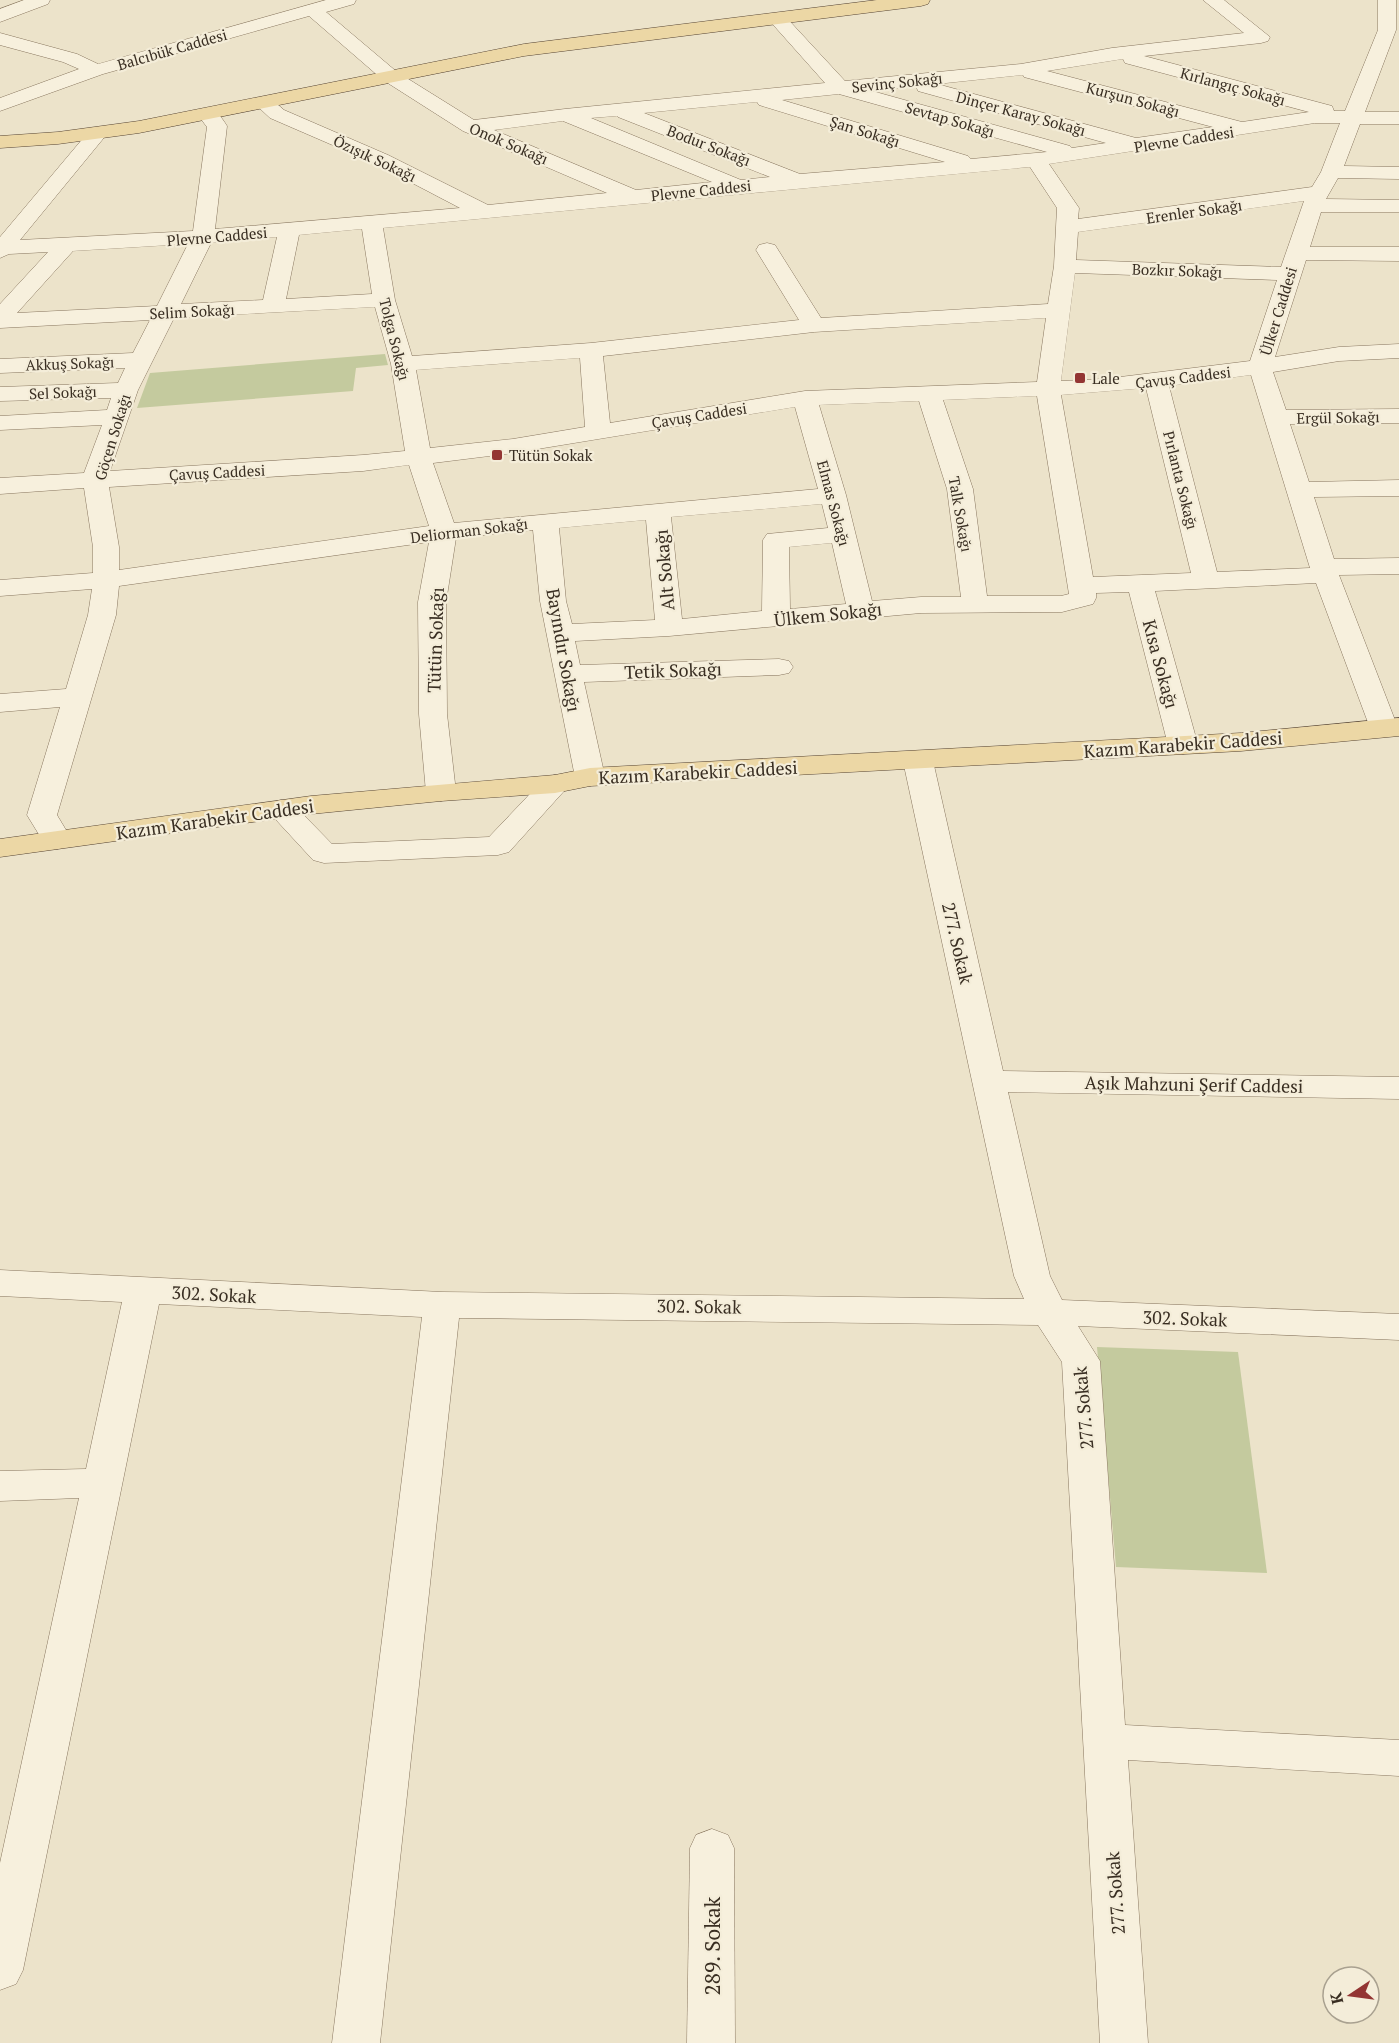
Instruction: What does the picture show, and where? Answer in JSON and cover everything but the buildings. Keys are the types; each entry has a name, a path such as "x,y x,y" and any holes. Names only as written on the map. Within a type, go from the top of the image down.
{"main road":[{"path":"0,142 97,134 264,103 524,50 782,12 921,0"},
{"name":"Kazım Karabekir Caddesi","path":"0,848 281,809 441,792 555,784 590,777 1183,745 1392,728"}],"street":[{"path":"0,16 41,0"},
{"name":"Balcıbük Caddesi","path":"0,105 96,70 346,0"},
{"name":"Sevinç Sokağı","path":"470,127 565,115 1021,70 1112,54 1261,37 1212,0"},
{"name":"Ülker Caddesi","path":"1387,0 1387,30 1331,172 1316,199 1260,367 1325,571 1392,728"},
{"name":"Onok Sokağı","path":"314,10 390,76 470,127 635,197"},
{"path":"782,12 840,88"},
{"path":"0,39 69,58 96,70"},
{"name":"Kırlangıç Sokağı","path":"1112,54 1353,117"},
{"name":"Kurşun Sokağı","path":"1021,70 1245,129"},
{"name":"Dinçer Karay Sokağı","path":"902,81 1140,146"},
{"name":"Sevtap Sokağı","path":"840,88 1080,155"},
{"name":"Şan Sokağı","path":"753,97 977,165"},
{"name":"Özışık Sokağı","path":"264,103 277,114 381,159 486,212"},
{"name":"Bodur Sokağı","path":"618,110 800,180"},
{"name":"Göçen Sokağı","path":"57,840 42,815 102,615 106,580 106,547 95,479 126,390 203,237 217,126 207,114"},
{"path":"565,115 739,186"},
{"name":"Plevne Caddesi","path":"1,249 290,230 800,180 1036,160 1140,146 1315,117 1399,118"},
{"path":"1,249 97,134"},
{"path":"1036,160 1068,208 1065,266 1048,387 1082,586 1206,580 1399,566"},
{"path":"1331,172 1399,173"},
{"name":"Erenler Sokağı","path":"1068,226 1316,199 1399,206"},
{"name":"Tolga Sokağı","path":"371,221 384,300 403,364 420,457"},
{"path":"273,306 290,230"},
{"path":"0,320 65,246"},
{"path":"767,250 814,325"},
{"name":"Bozkır Sokağı","path":"1065,266 1293,263 1399,254"},
{"name":"Selim Sokağı","path":"0,320 384,300"},
{"path":"403,364 591,350 814,325 1058,310"},
{"path":"591,350 598,431"},
{"name":"Çavuş Caddesi","path":"0,486 363,463 513,446 805,398 1104,386 1260,367 1339,354 1399,351"},
{"name":"Akkuş Sokağı","path":"0,366 140,360"},
{"name":"Pırlanta Sokağı","path":"1156,381 1206,580"},
{"name":"Sel Sokağı","path":"0,394 126,390"},
{"name":"Talk Sokağı","path":"928,392 960,489 975,604"},
{"name":"Elmas Sokağı","path":"805,398 833,495 861,610"},
{"name":"Ergül Sokağı","path":"1277,417 1399,416"},
{"path":"0,423 117,417"},
{"name":"Tütün Sokağı","path":"420,457 444,532 432,602 433,714 441,792"},
{"path":"1299,490 1399,488"},
{"name":"Deliorman Sokağı","path":"0,588 106,580 545,520 833,495"},
{"name":"Alt Sokağı","path":"658,511 669,628"},
{"name":"Bayındır Sokağı","path":"545,520 553,601 590,777"},
{"path":"776,620 776,540 843,534"},
{"name":"Kısa Sokağı","path":"1140,584 1183,745"},
{"name":"Ülkem Sokağı","path":"560,633 776,620 861,610 975,604 1062,604 1083,598 1082,586"},
{"name":"Tetik Sokağı","path":"567,674 779,667"},
{"path":"0,703 78,697"},
{"name":"277. Sokak","path":"918,761 1032,1276 1049,1312 1081,1361 1124,2043"},
{"path":"281,809 324,855 498,846 555,784"},
{"name":"Aşık Mahzuni Şerif Caddesi","path":"989,1081 1399,1088"},
{"name":"302. Sokak","path":"0,1283 441,1305 600,1305 1049,1312 1399,1327"},
{"path":"0,1970 144,1290"},
{"path":"356,2043 441,1305"},
{"path":"0,1486 103,1483"},
{"path":"1105,1741 1399,1758"},
{"name":"289. Sokak","path":"711,2043 712,1848"}],"green space":[{"path":"385,354 388,365 356,368 353,391 137,408 150,373"},
{"path":"1097,1347 1238,1352 1267,1573 1116,1567"}],"place":[{"name":"Lale","path":"1080,378"},
{"name":"Tütün Sokak","path":"497,455"}]}
